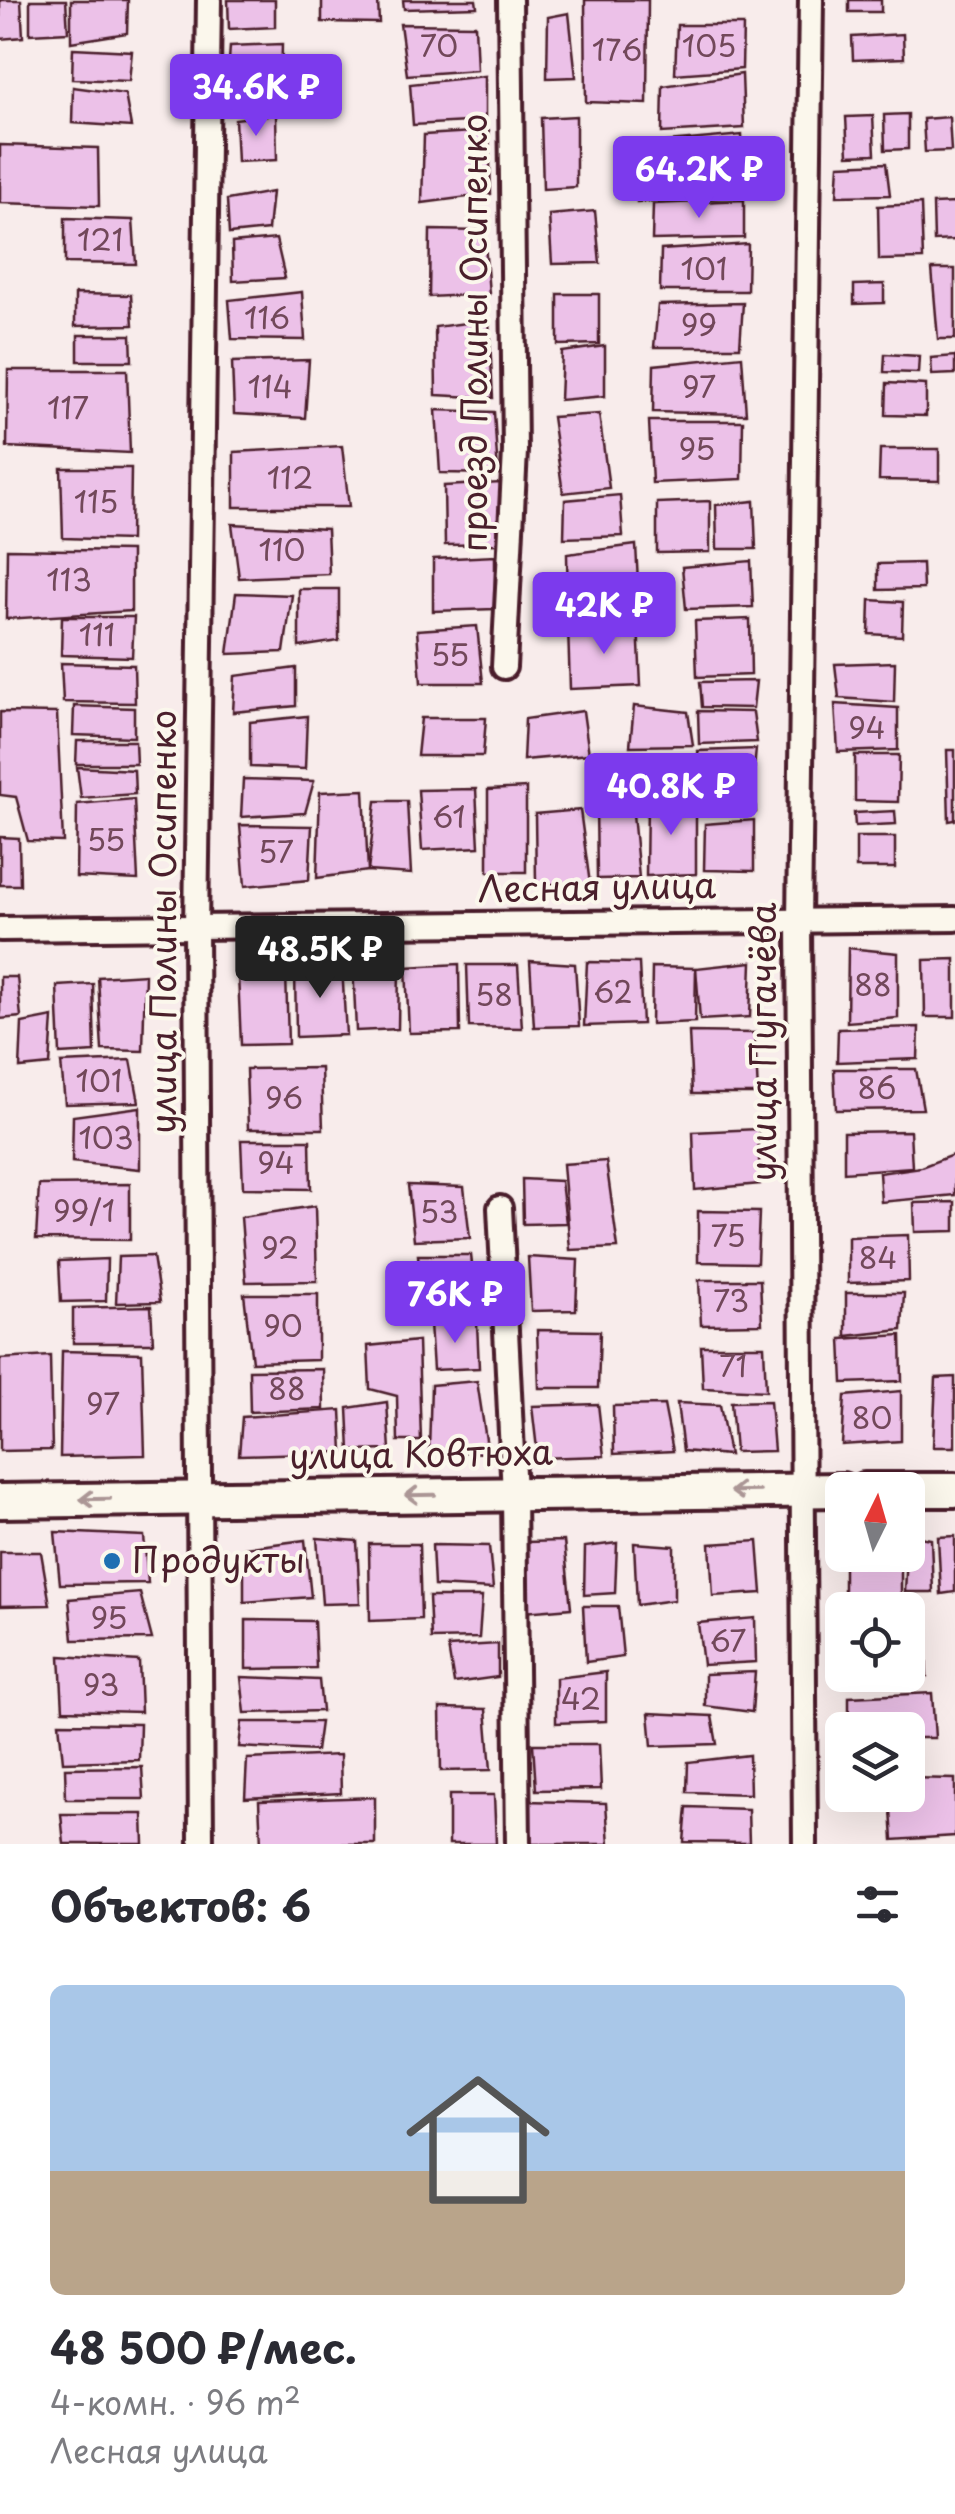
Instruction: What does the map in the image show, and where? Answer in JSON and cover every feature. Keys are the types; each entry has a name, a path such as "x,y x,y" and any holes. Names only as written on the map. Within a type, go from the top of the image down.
{"street":[{"name":"улица Полины Осипенко","path":"202,1844 196,928 208,0"},
{"name":"проезд Полины Осипенко","path":"504,666 514,451 510,0"},
{"name":"улица Пугачёва","path":"805,1844 798,921 811,0"},
{"name":"Лесная улица","path":"0,929 955,919"},
{"path":"500,1208 514,1494 518,1844"},
{"name":"улица Ковтюха","path":"0,1501 825,1490"},
{"path":"925,1490 955,1490"}],"building":[{"path":"0,0 21,0 23,37 0,39"},
{"path":"30,0 66,0 68,32 30,34"},
{"path":"71,0 128,0 127,33 71,42"},
{"path":"228,0 275,0 275,27 229,29"},
{"path":"322,0 378,0 379,23 322,22"},
{"path":"403,0 476,0 477,7 404,9"},
{"path":"585,0 648,0 647,104 586,102"},
{"path":"849,0 881,0 881,12 849,12"},
{"path":"569,13 576,77 547,78 548,17"},
{"path":"400,24 475,25 477,70 407,75"},
{"path":"677,25 743,25 742,69 675,74"},
{"path":"903,34 904,58 853,60 852,37"},
{"path":"282,44 281,86 227,90 230,46"},
{"path":"73,48 132,51 129,81 72,79"},
{"path":"742,74 744,128 662,133 663,86"},
{"path":"485,76 485,121 413,125 410,84"},
{"path":"73,87 125,94 131,127 72,123"},
{"path":"276,114 277,160 237,162 235,119"},
{"path":"908,114 908,149 885,150 884,115"},
{"path":"576,116 576,187 543,189 541,118"},
{"path":"873,116 875,154 848,155 846,117"},
{"path":"949,117 951,151 925,152 923,119"},
{"path":"489,131 491,194 422,203 424,135"},
{"path":"742,135 744,197 637,202 636,145"},
{"path":"0,145 98,148 99,206 0,203"},
{"path":"886,163 890,195 837,196 839,165"},
{"path":"272,192 268,230 229,234 227,200"},
{"path":"744,200 744,238 652,240 653,204"},
{"path":"955,203 955,240 934,241 933,204"},
{"path":"921,204 923,259 879,260 878,206"},
{"path":"595,211 600,263 552,264 549,215"},
{"path":"65,218 133,220 136,264 65,263"},
{"path":"430,230 484,231 489,294 429,297"},
{"path":"276,239 285,278 233,281 232,243"},
{"path":"748,244 747,291 660,291 661,250"},
{"path":"932,269 955,269 955,339 938,339"},
{"path":"884,284 884,303 854,304 854,285"},
{"path":"302,292 305,340 232,339 229,300"},
{"path":"75,294 131,295 133,325 75,326"},
{"path":"558,294 599,294 599,344 558,345"},
{"path":"743,303 740,347 654,347 658,305"},
{"path":"489,320 493,398 436,395 435,327"},
{"path":"78,335 131,335 132,361 78,361"},
{"path":"605,346 605,396 560,400 562,352"},
{"path":"885,354 919,356 918,373 884,372"},
{"path":"742,356 746,414 653,412 654,365"},
{"path":"955,356 955,374 932,375 931,358"},
{"path":"309,360 305,418 234,414 232,362"},
{"path":"8,370 127,370 130,453 7,447"},
{"path":"887,383 926,385 926,416 886,415"},
{"path":"436,410 494,412 498,474 440,473"},
{"path":"599,414 609,488 563,493 552,417"},
{"path":"649,421 743,421 742,479 652,483"},
{"path":"342,446 349,507 234,507 234,452"},
{"path":"880,449 939,449 939,481 879,480"},
{"path":"61,468 131,468 130,540 63,538"},
{"path":"501,483 501,544 445,545 444,486"},
{"path":"620,495 623,536 564,538 565,500"},
{"path":"710,501 710,552 657,553 657,503"},
{"path":"754,501 756,549 717,549 716,505"},
{"path":"232,524 327,529 329,574 239,578"},
{"path":"636,545 639,601 568,607 567,554"},
{"path":"7,549 131,551 131,611 6,619"},
{"path":"495,556 495,609 433,611 433,559"},
{"path":"751,561 753,607 686,609 682,567"},
{"path":"922,563 923,589 878,590 878,564"},
{"path":"299,589 339,589 339,641 299,647"},
{"path":"236,593 292,595 284,652 228,654"},
{"path":"870,600 903,602 902,636 869,634"},
{"path":"62,617 134,617 132,657 61,655"},
{"path":"750,619 751,675 697,677 695,621"},
{"path":"638,623 641,686 570,689 568,628"},
{"path":"477,626 483,683 421,683 417,630"},
{"path":"895,662 894,702 839,698 835,664"},
{"path":"61,663 134,665 135,703 63,702"},
{"path":"296,668 296,706 233,712 235,676"},
{"path":"756,681 753,708 702,707 700,682"},
{"path":"835,704 898,708 898,750 838,752"},
{"path":"74,706 134,708 134,737 73,735"},
{"path":"634,706 688,712 693,745 630,746"},
{"path":"583,711 589,754 523,760 525,719"},
{"path":"698,711 753,712 757,742 699,744"},
{"path":"0,712 57,713 63,842 28,841 16,797 0,795"},
{"path":"307,716 305,769 250,767 250,722"},
{"path":"421,718 486,718 483,756 417,756"},
{"path":"77,741 135,741 136,764 76,764"},
{"path":"756,749 753,780 699,780 698,751"},
{"path":"947,750 955,750 955,820 949,821"},
{"path":"855,755 899,755 898,802 855,801"},
{"path":"77,767 134,770 135,794 81,798"},
{"path":"243,779 314,781 305,813 241,817"},
{"path":"753,780 756,812 706,815 705,784"},
{"path":"526,788 526,872 488,872 488,790"},
{"path":"476,789 479,847 422,850 418,790"},
{"path":"364,790 368,871 317,878 320,792"},
{"path":"134,799 138,880 76,877 77,804"},
{"path":"376,801 407,801 411,874 368,871"},
{"path":"647,801 696,802 696,874 646,876"},
{"path":"596,803 632,803 639,878 597,879"},
{"path":"580,810 590,884 536,884 535,814"},
{"path":"895,811 896,824 855,826 854,813"},
{"path":"754,820 754,871 704,870 705,824"},
{"path":"240,825 312,826 309,880 245,886"},
{"path":"0,837 19,838 20,885 0,885"},
{"path":"856,837 895,837 895,868 856,868"},
{"path":"848,948 898,953 898,1018 847,1022"},
{"path":"955,959 955,1017 925,1017 924,960"},
{"path":"530,961 575,964 579,1026 534,1027"},
{"path":"587,962 639,963 642,1024 584,1026"},
{"path":"752,962 750,1017 700,1020 696,968"},
{"path":"353,963 399,965 398,1029 356,1031"},
{"path":"459,964 460,1032 409,1033 406,967"},
{"path":"467,965 518,965 522,1028 469,1027"},
{"path":"295,966 342,966 346,1035 296,1037"},
{"path":"652,967 696,968 695,1022 651,1024"},
{"path":"286,971 288,1044 241,1045 238,974"},
{"path":"145,974 143,1051 102,1050 98,977"},
{"path":"0,977 17,977 21,1017 0,1019"},
{"path":"93,984 95,1052 60,1054 57,986"},
{"path":"53,1017 50,1065 20,1068 22,1023"},
{"path":"919,1027 918,1059 837,1062 838,1029"},
{"path":"689,1032 755,1033 758,1094 692,1094"},
{"path":"131,1060 139,1102 65,1104 61,1063"},
{"path":"321,1068 323,1129 248,1129 246,1069"},
{"path":"834,1069 916,1069 923,1109 836,1110"},
{"path":"140,1107 140,1169 72,1162 73,1116"},
{"path":"758,1129 760,1184 695,1190 693,1132"},
{"path":"910,1131 912,1167 844,1172 844,1132"},
{"path":"241,1140 310,1140 311,1189 243,1188"},
{"path":"955,1154 955,1195 881,1202 879,1173 921,1167"},
{"path":"606,1161 618,1248 570,1250 563,1164"},
{"path":"522,1179 561,1181 566,1223 523,1224"},
{"path":"130,1184 130,1240 36,1239 39,1185"},
{"path":"408,1185 464,1187 470,1238 414,1240"},
{"path":"955,1202 955,1231 915,1232 914,1203"},
{"path":"315,1206 317,1281 246,1282 241,1217"},
{"path":"698,1211 759,1212 757,1263 698,1262"},
{"path":"908,1235 909,1281 848,1283 848,1237"},
{"path":"418,1255 471,1255 476,1299 422,1301"},
{"path":"153,1256 160,1302 116,1303 118,1257"},
{"path":"528,1257 578,1260 576,1310 531,1311"},
{"path":"107,1259 106,1301 61,1302 59,1261"},
{"path":"699,1280 760,1280 762,1324 701,1325"},
{"path":"846,1293 904,1293 902,1330 846,1336"},
{"path":"244,1294 318,1294 318,1360 252,1362"},
{"path":"151,1306 153,1343 73,1343 73,1308"},
{"path":"430,1323 477,1323 479,1368 433,1370"},
{"path":"537,1330 600,1331 598,1388 539,1388"},
{"path":"901,1335 902,1381 843,1383 841,1339"},
{"path":"418,1341 421,1441 398,1441 397,1396 370,1389 368,1346"},
{"path":"701,1346 764,1346 766,1391 703,1388"},
{"path":"62,1351 142,1353 145,1455 60,1457"},
{"path":"50,1356 52,1450 0,1451 0,1359"},
{"path":"323,1369 324,1409 250,1412 249,1370"},
{"path":"955,1377 955,1447 933,1447 936,1378"},
{"path":"477,1381 488,1453 429,1451 431,1385"},
{"path":"901,1391 901,1441 842,1445 845,1396"},
{"path":"770,1401 774,1451 735,1452 731,1402"},
{"path":"387,1402 390,1450 350,1451 348,1408"},
{"path":"677,1403 720,1405 729,1455 683,1451"},
{"path":"598,1404 604,1456 538,1458 532,1406"},
{"path":"664,1405 673,1451 614,1454 613,1406"},
{"path":"341,1410 343,1452 239,1455 242,1417"},
{"path":"55,1532 144,1536 148,1583 60,1584"},
{"path":"955,1536 955,1592 941,1594 938,1537"},
{"path":"317,1538 357,1541 360,1603 322,1604"},
{"path":"925,1538 931,1539 933,1592 905,1592 906,1572 925,1572"},
{"path":"305,1540 311,1597 244,1602 244,1548"},
{"path":"564,1541 571,1608 524,1612 525,1542"},
{"path":"758,1541 762,1593 713,1596 710,1544"},
{"path":"617,1543 615,1593 584,1595 585,1547"},
{"path":"634,1543 674,1546 674,1600 637,1605"},
{"path":"369,1544 419,1544 421,1619 370,1621"},
{"path":"432,1545 489,1546 493,1589 434,1586"},
{"path":"0,1552 41,1552 50,1605 0,1606"},
{"path":"844,1572 901,1572 901,1592 844,1592"},
{"path":"140,1593 152,1639 73,1640 69,1599"},
{"path":"429,1597 482,1597 479,1638 431,1639"},
{"path":"583,1606 618,1606 623,1657 586,1662"},
{"path":"755,1618 756,1662 703,1665 698,1623"},
{"path":"246,1620 314,1621 316,1668 246,1669"},
{"path":"498,1644 498,1677 454,1683 448,1647"},
{"path":"60,1656 139,1661 141,1712 63,1710"},
{"path":"606,1672 606,1721 556,1723 556,1678"},
{"path":"755,1672 752,1712 705,1706 705,1674"},
{"path":"241,1677 319,1680 322,1711 245,1713"},
{"path":"932,1693 935,1738 925,1738 925,1712 849,1712 849,1697"},
{"path":"440,1708 486,1709 491,1770 441,1771"},
{"path":"649,1713 712,1716 717,1744 652,1746"},
{"path":"242,1722 320,1722 316,1751 239,1747"},
{"path":"59,1723 140,1724 139,1760 63,1762"},
{"path":"533,1744 599,1744 601,1789 536,1790"},
{"path":"340,1755 341,1793 245,1798 247,1759"},
{"path":"749,1755 750,1794 687,1792 688,1762"},
{"path":"142,1767 144,1799 66,1799 65,1768"},
{"path":"925,1778 955,1779 955,1836 893,1840 891,1812 925,1812"},
{"path":"449,1795 494,1795 496,1844 449,1844"},
{"path":"375,1797 375,1844 261,1844 259,1801"},
{"path":"526,1801 606,1803 609,1844 532,1844"},
{"path":"687,1807 748,1809 749,1843 684,1842"},
{"path":"61,1814 143,1814 144,1844 64,1844"}],"place":[{"name":"Продукты","path":"112,1561"}]}
